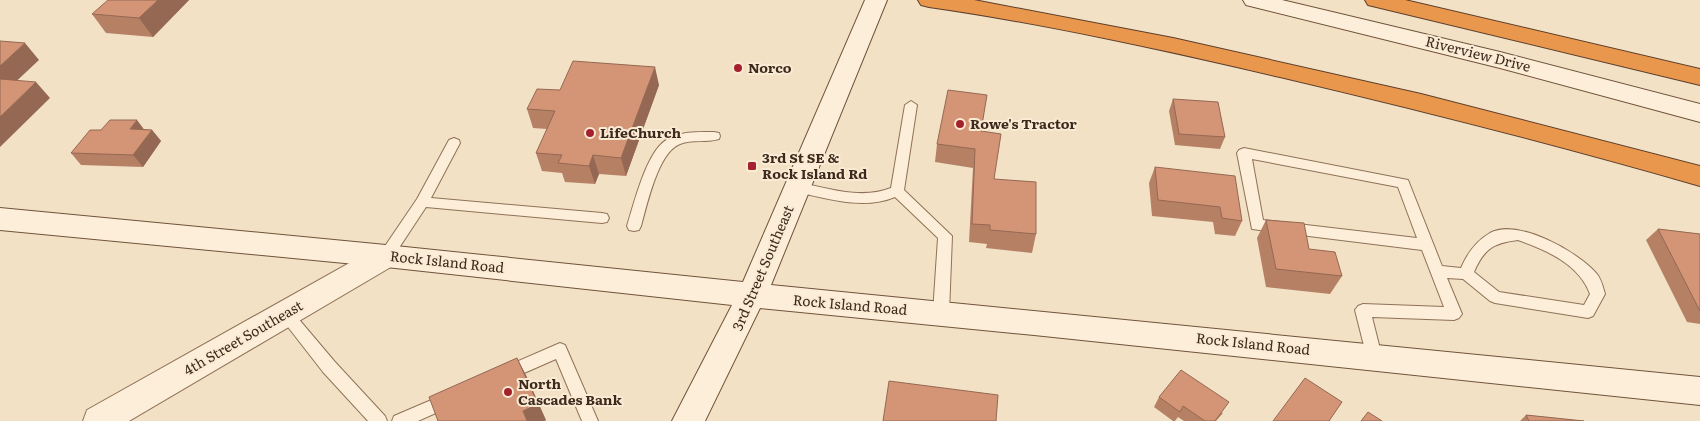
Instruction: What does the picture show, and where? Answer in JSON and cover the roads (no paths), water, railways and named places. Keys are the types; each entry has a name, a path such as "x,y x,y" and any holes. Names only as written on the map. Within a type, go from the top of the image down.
{"highway":[{"path":"929,0 1153,41 1356,86 1616,152 1700,176"},
{"path":"1376,0 1424,13 1700,77"}],"main road":[{"name":"3rd Street Southeast","path":"688,421 752,296 876,0"},
{"name":"Riverview Drive","path":"1254,0 1500,60 1700,112"},
{"name":"Rock Island Road","path":"0,219 386,256 752,296 941,313 1700,391"},
{"name":"4th Street Southeast","path":"99,421 386,256"}],"lane":[{"path":"897,191 911,105"},
{"path":"634,226 657,161 670,143 695,135 714,136"},
{"path":"386,256 422,202 454,143"},
{"path":"1374,357 1363,310 1454,314 1403,183 1244,153 1258,225 1427,245"},
{"path":"797,187 854,197 886,197 897,191"},
{"path":"897,191 945,236 941,313"},
{"path":"422,202 602,218"},
{"path":"1437,271 1466,274 1495,297 1588,312 1598,294 1592,278 1570,258 1544,244 1518,235 1495,237 1474,255 1466,274"},
{"path":"286,314 329,367 378,421"},
{"path":"489,381 560,350 590,421"},
{"path":"400,421 462,393"}],"place":[{"name":"Norco","path":"738,68"},
{"name":"Rowe's Tractor","path":"960,124"},
{"name":"LifeChurch","path":"590,133"},
{"name":"3rd St SE & Rock Island Rd","path":"752,166"},
{"name":"North Cascades Bank","path":"508,392"}]}
